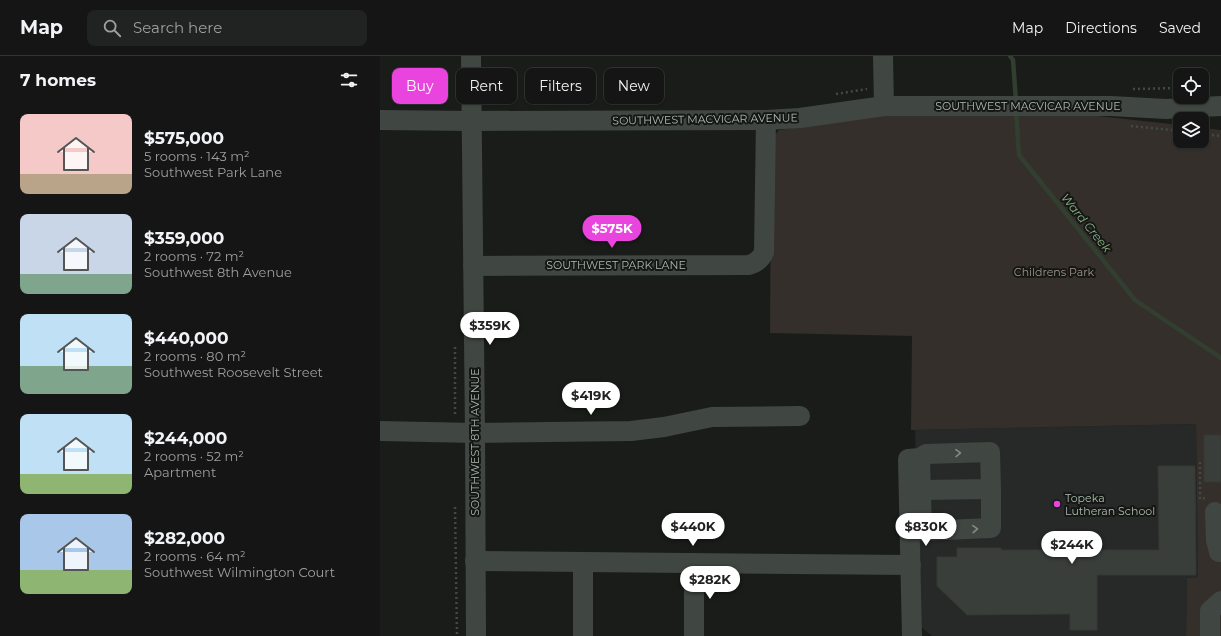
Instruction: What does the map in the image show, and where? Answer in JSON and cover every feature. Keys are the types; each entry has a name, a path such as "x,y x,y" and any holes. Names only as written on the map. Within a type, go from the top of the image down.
{"street":[{"name":"SOUTHWEST 8TH AVENUE","path":"471,56 476,636"},
{"path":"883,56 884,97"},
{"name":"SOUTHWEST MACVICAR AVENUE","path":"380,120 766,120 800,118 861,108 884,97 990,106 1111,106 1166,109 1221,106"},
{"name":"SOUTHWEST PARK LANE","path":"473,266 749,265 758,261 764,252 766,120"},
{"path":"380,431 475,433 631,431 664,427 712,417 800,416"},
{"path":"914,458 926,454 990,452 991,528 916,531"},
{"path":"912,636 910,565 921,490 914,458"},
{"path":"914,458 916,531"},
{"path":"921,490 991,489"},
{"path":"1211,505 1216,540 1219,552 1221,552"},
{"path":"475,561 910,565"},
{"path":"583,562 583,636"},
{"path":"694,563 694,636"},
{"path":"1210,636 1210,611 1218,602 1221,601"}],"path":[{"path":"832,95 869,89 884,97"},
{"path":"1209,135 1221,136"},
{"path":"1200,462 1200,498 1211,505"},
{"path":"455,507 457,636"}],"shaded area":[{"name":"Topeka Lutheran School","path":"1196,424 1198,577 1187,578 1186,636 932,636 921,627 915,430"}],"green space":[{"name":"Childrens Park","path":"884,115 1098,116 1173,124 1173,148 1209,148 1209,129 1221,130 1221,636 1186,636 1187,578 1198,577 1196,424 911,430 912,336 770,333 771,161 774,136 779,130"}],"building":[{"path":"1204,435 1221,435 1221,482 1204,482"},
{"name":"Topeka Lutheran School","path":"1158,466 1195,466 1196,575 1097,575 1097,630 1070,630 1070,614 967,615 937,586 937,557 957,557 957,548 1001,548 1001,550 1159,550"}],"waterway":[{"name":"Ward Creek","path":"1010,56 1013,60 1016,101"},
{"name":"Ward Creek","path":"1016,111 1019,155 1135,300 1221,358"}],"place":[{"name":"Topeka Lutheran School","path":"1057,504"}]}
